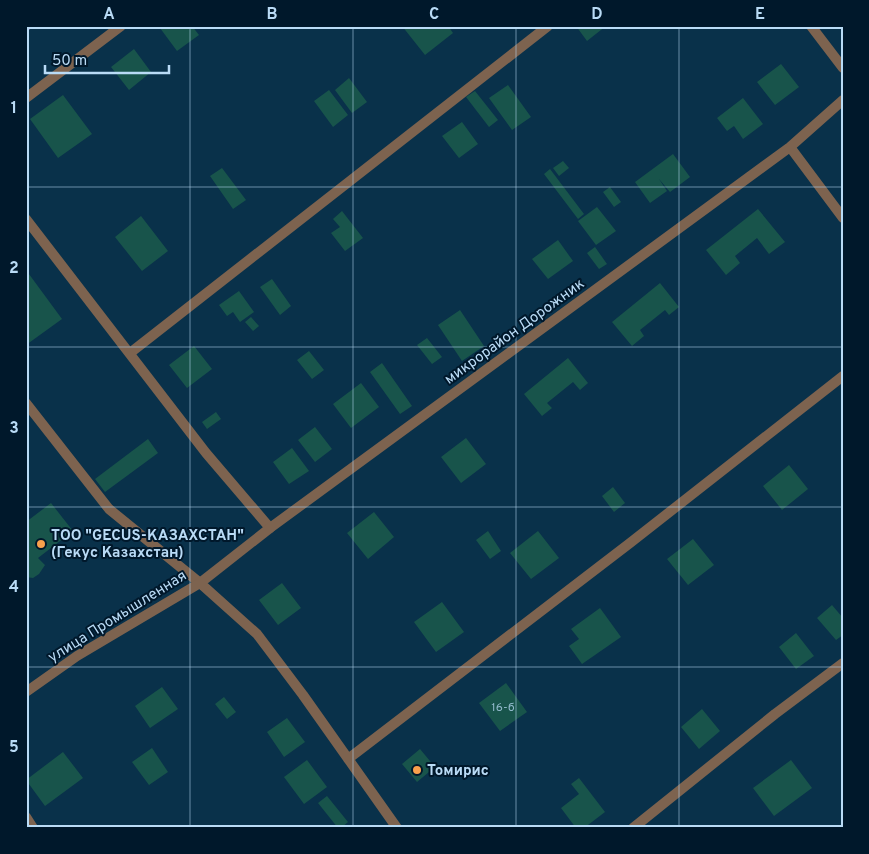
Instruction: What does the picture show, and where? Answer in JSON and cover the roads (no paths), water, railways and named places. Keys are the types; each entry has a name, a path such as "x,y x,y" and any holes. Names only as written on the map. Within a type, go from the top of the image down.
{"street":[{"path":"26,98 121,26"},
{"path":"130,354 548,26"},
{"path":"812,26 843,68"},
{"name":"микрорайон Дорожник","path":"200,583 270,528 790,147 843,100"},
{"path":"790,147 843,218"},
{"path":"26,219 206,453 270,528"},
{"path":"348,759 630,543 843,376"},
{"path":"26,403 109,509 200,583 257,634 397,828"},
{"name":"улица Промышленная","path":"26,692 77,656 200,583"},
{"path":"633,828 775,714 843,663"},
{"path":"26,817 34,828"}],"waterway":[{"path":"26,29 30,26"}],"place":[{"name":"ТОО \"GECUS-КАЗАХСТАН\" (Гекус Казахстан)","path":"41,544"},
{"name":"Томирис","path":"417,770"}]}
